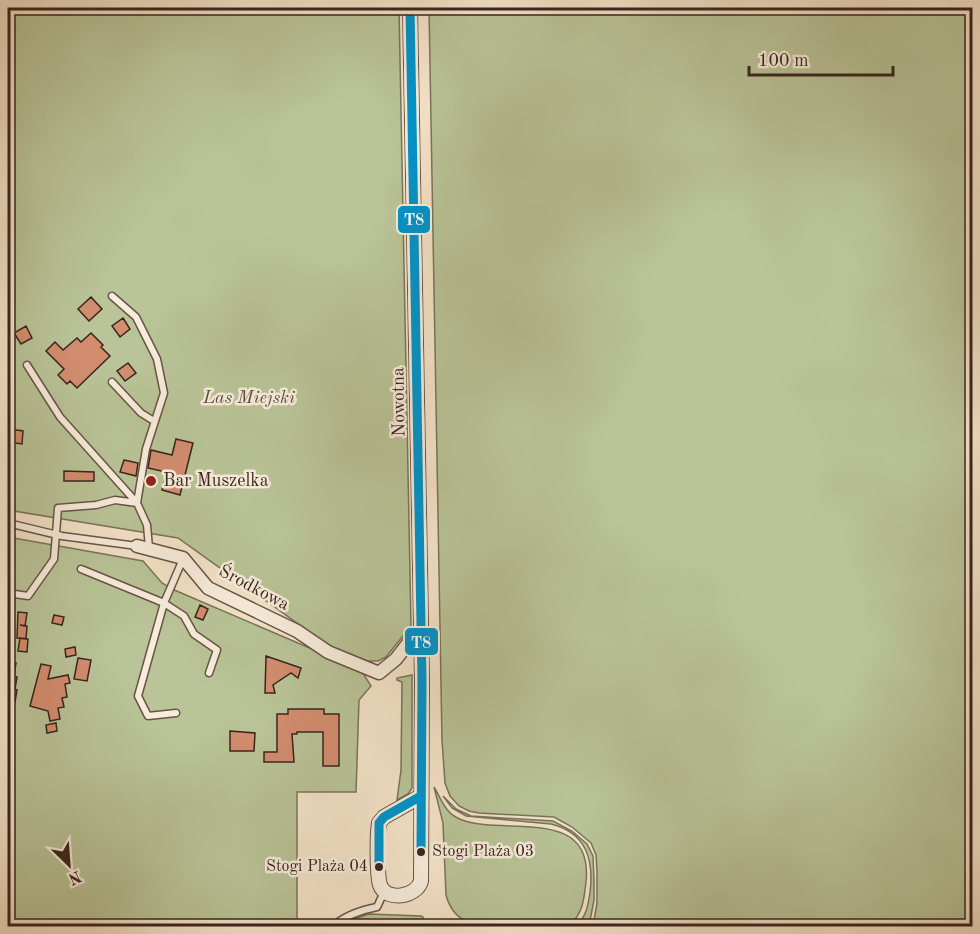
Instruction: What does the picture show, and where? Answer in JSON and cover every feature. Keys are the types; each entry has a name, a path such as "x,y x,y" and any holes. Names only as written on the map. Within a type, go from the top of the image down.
{"street":[{"name":"Nowotna","path":"384,892 390,895 411,894 417,891 420,885 423,760 410,8"},
{"path":"143,548 183,558"},
{"name":"Środkowa","path":"183,558 208,588 297,631 328,652 379,672 396,659 413,637 421,636"},
{"path":"384,892 379,883 379,823 384,817 421,796"}],"lane":[{"path":"112,296 136,317 157,359 164,393 146,449 137,503"},
{"path":"8,523 62,536 143,548 147,525 137,503 60,417 27,365"},
{"path":"112,382 141,413 154,421"},
{"path":"8,593 28,596 54,559 58,508 96,505 115,500 137,503"},
{"path":"176,713 148,716 138,696 164,603 183,558"},
{"path":"81,569 164,603 184,616 194,634 217,650 209,673"},
{"path":"333,927 351,915 377,907 384,892"}],"green space":[{"name":"Las Miejski","path":"8,8 399,8 411,626 386,657 378,661 367,661 332,648 178,538 8,510"},
{"path":"429,8 972,8 972,926 593,926 597,903 597,872 596,855 591,843 572,827 554,817 469,811 459,806 450,796 445,783 442,740"},
{"path":"8,537 143,561 162,583 172,589 361,670 371,686 359,700 356,792 297,792 297,926 8,926"},
{"path":"412,675 412,788 408,794 397,800 401,770 402,682 397,678"},
{"path":"434,787 448,810 462,820 480,824 543,828 561,833 576,842 585,858 586,882 582,906 573,922 568,926 501,927 476,924 462,919 451,907 446,895 443,823"},
{"path":"443,796 456,809 471,816 553,821 572,831 587,844 593,856 594,880 594,900 589,926 576,926 587,907 591,870 586,850 573,834 551,824 466,816 452,808"},
{"path":"369,914 421,916 423,926 341,926"}],"building":[{"path":"91,297 102,309 89,321 78,309"},
{"path":"123,318 130,329 120,337 112,326"},
{"path":"26,326 32,338 21,344 14,333"},
{"path":"91,333 110,356 77,388 70,381 67,384 58,375 64,369 46,351 55,342 63,350 77,338 81,342"},
{"path":"128,363 136,373 125,381 117,371"},
{"path":"10,429 23,431 22,444 9,442"},
{"path":"176,439 193,443 180,495 162,490 166,472 148,468 151,450 172,455"},
{"path":"124,460 138,463 136,476 120,472"},
{"path":"64,471 94,472 94,481 64,481"},
{"path":"200,605 208,609 203,620 195,617"},
{"path":"18,612 27,613 26,639 17,638"},
{"path":"54,615 64,617 62,625 52,623"},
{"path":"20,638 28,639 27,652 18,651"},
{"path":"75,647 76,655 66,657 65,649"},
{"path":"266,656 301,668 298,678 291,673 273,685 275,693 265,693"},
{"path":"78,658 91,660 87,681 74,679"},
{"path":"8,662 16,663 14,676 17,677 15,689 17,690 12,706 8,706"},
{"path":"41,664 51,666 48,679 68,675 70,683 65,684 67,697 62,698 64,707 58,708 60,719 50,721 48,711 30,706"},
{"path":"288,709 324,709 324,714 339,714 339,766 323,766 323,732 292,734 294,762 264,762 264,752 277,752 277,714 288,714"},
{"path":"56,723 57,731 47,733 46,725"},
{"path":"230,731 255,733 254,751 230,751"}],"transit line":[{"name":"T8","path":"410,8 422,680 421,853"},
{"name":"T8","path":"379,868 379,823 384,817 421,796"}],"place":[{"name":"Bar Muszelka","path":"151,481"},
{"name":"Stogi Plaża 03","path":"421,852"},
{"name":"Stogi Plaża 04","path":"379,867"}]}
